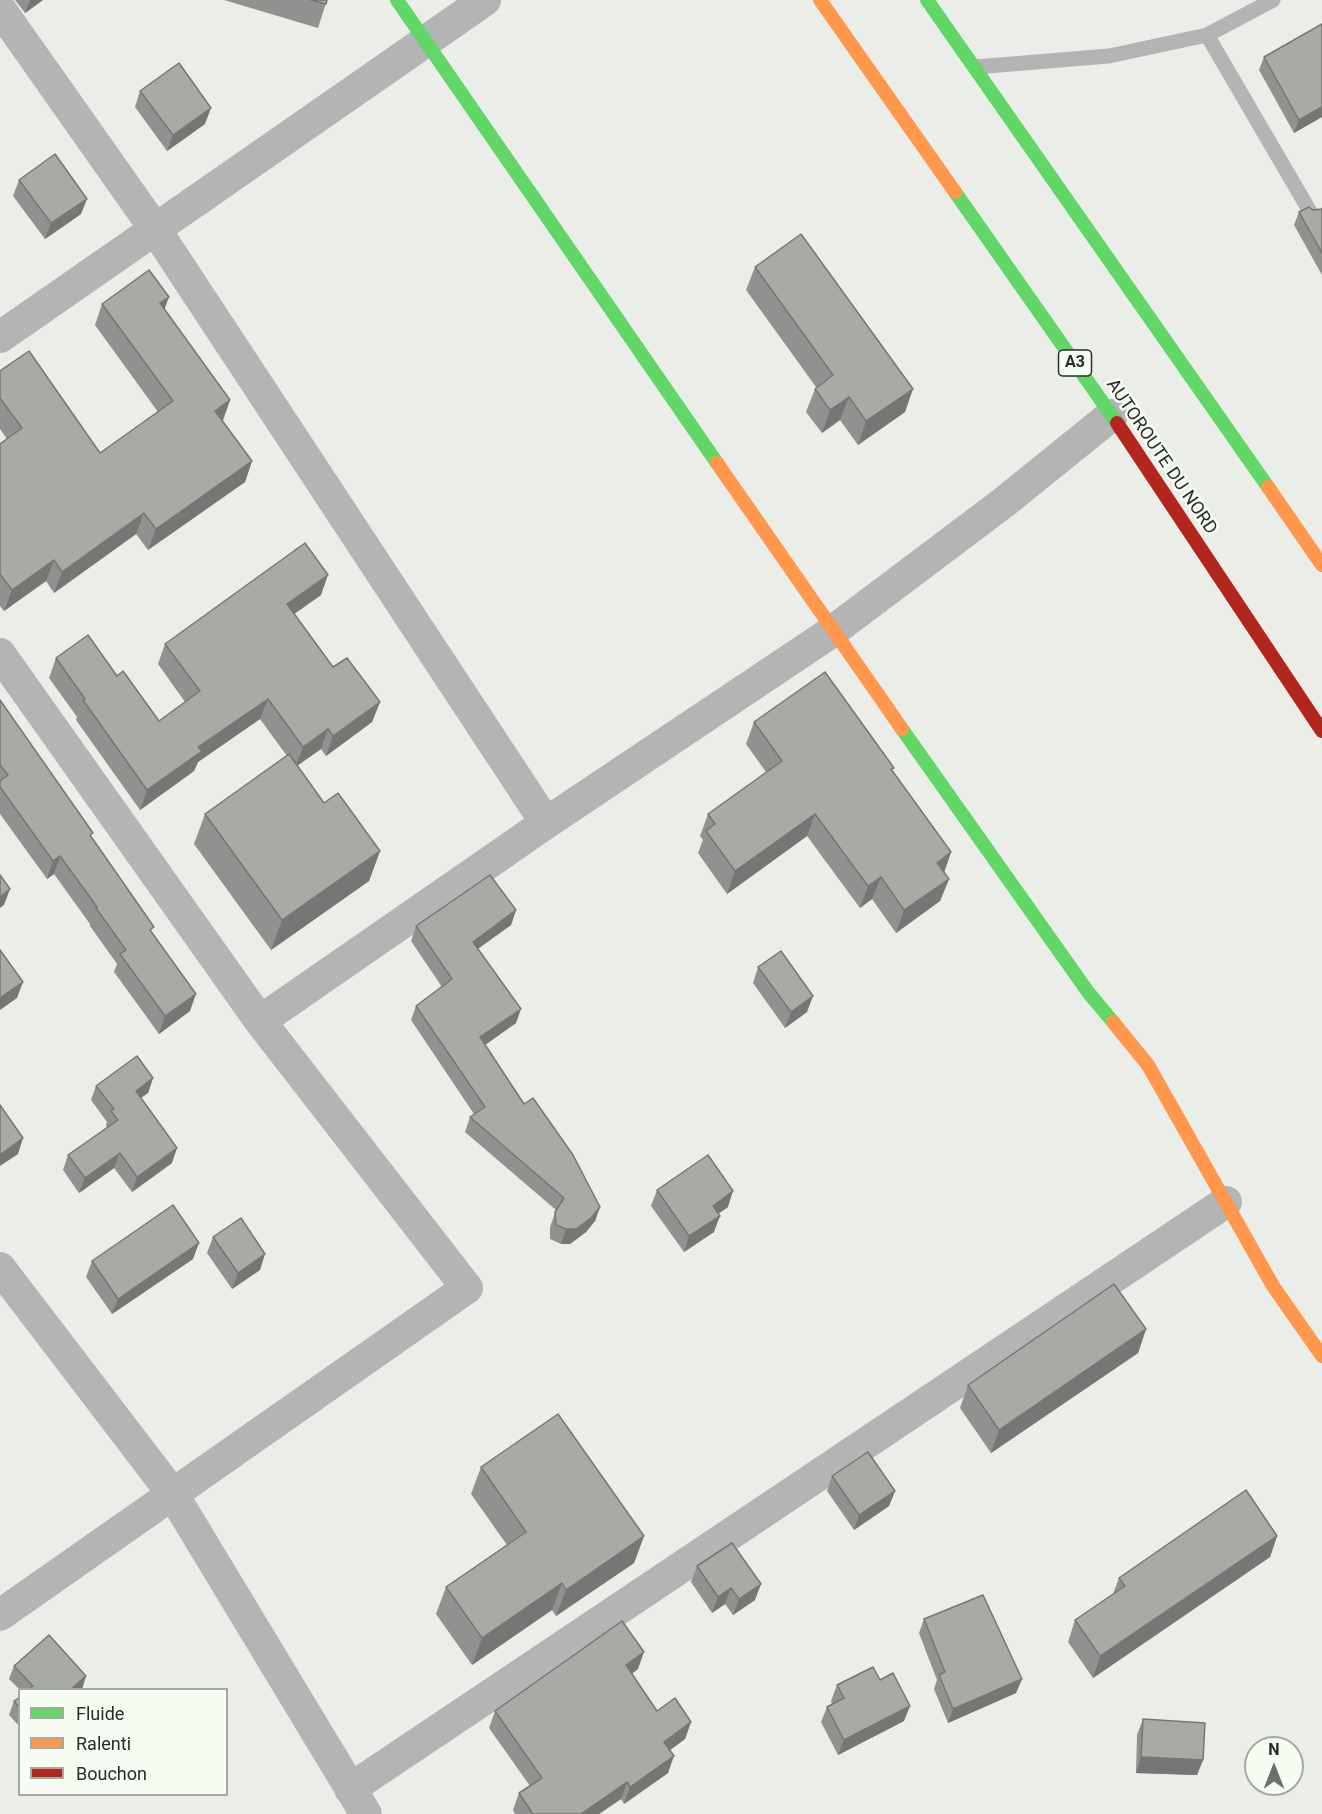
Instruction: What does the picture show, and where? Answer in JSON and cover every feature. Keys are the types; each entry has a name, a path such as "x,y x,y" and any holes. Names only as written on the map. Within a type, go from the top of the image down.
{"main road":[{"path":"397,0 833,631 1088,992 1148,1065 1273,1286 1322,1356"},
{"name":"AUTOROUTE DU NORD","path":"820,0 1112,415 1322,731"},
{"path":"927,0 1322,565"}],"street":[{"path":"0,337 485,0"},
{"path":"0,9 155,229 546,823"},
{"path":"260,1021 546,823 833,631 1003,504 1112,415"},
{"path":"0,654 260,1021 467,1288 0,1615"},
{"path":"0,1268 172,1493 358,1802 1226,1202"}],"lane":[{"path":"974,67 1109,56 1207,35 1273,0"},
{"path":"1207,35 1312,215"}],"building":[{"path":"311,0 327,0 326,4"},
{"path":"1322,24 1322,107 1299,120 1264,57"},
{"path":"179,63 211,108 173,135 140,91"},
{"path":"55,154 87,199 51,223 19,180"},
{"path":"1309,207 1313,210 1322,209 1322,253 1299,212"},
{"path":"801,234 913,389 866,421 849,397 830,410 815,389 833,375 755,267"},
{"path":"149,270 169,297 160,303 230,400 215,411 252,461 156,529 144,513 62,572 54,560 12,590 0,574 0,444 22,428 0,398 0,371 29,351 100,453 173,401 102,304"},
{"path":"305,543 328,575 287,604 333,667 347,658 380,702 333,736 328,729 303,747 268,699 198,747 202,751 147,790 56,658 88,635 117,676 123,671 159,721 200,691 165,644"},
{"path":"825,672 951,852 937,863 949,879 904,910 881,877 868,886 815,814 735,871 706,831 715,824 708,814 782,761 754,722"},
{"path":"0,700 93,833 90,835 154,927 150,930 196,994 165,1016 120,954 126,950 97,907 60,856 53,861 0,787 0,781 8,775 0,765"},
{"path":"289,754 324,803 338,793 380,851 282,920 205,814"},
{"path":"0,875 10,889 0,897"},
{"path":"490,875 516,910 473,942 521,1009 480,1037 524,1104 533,1098 573,1155 600,1207 591,1218 576,1229 566,1229 556,1225 555,1212 564,1198 470,1117 485,1107 416,1006 452,979 416,926"},
{"path":"0,950 23,982 0,998"},
{"path":"781,951 813,996 791,1012 758,967"},
{"path":"137,1056 153,1078 136,1091 177,1148 137,1177 120,1153 85,1178 68,1155 118,1120 111,1111 114,1109 96,1086"},
{"path":"0,1105 23,1138 0,1155"},
{"path":"708,1155 733,1191 713,1206 720,1216 689,1236 657,1190"},
{"path":"173,1205 199,1243 118,1299 92,1261"},
{"path":"241,1218 265,1254 238,1273 213,1237"},
{"path":"1114,1284 1146,1329 999,1430 968,1385"},
{"path":"558,1414 644,1536 566,1590 562,1583 482,1638 446,1587 526,1532 481,1467"},
{"path":"868,1452 895,1491 859,1515 832,1476"},
{"path":"1246,1490 1277,1536 1100,1656 1075,1620 1125,1586 1119,1578"},
{"path":"732,1543 761,1584 739,1599 731,1588 718,1597 697,1566"},
{"path":"983,1595 1022,1679 953,1709 939,1675 945,1672 924,1619"},
{"path":"622,1621 644,1652 626,1665 657,1711 675,1698 691,1722 664,1742 674,1756 630,1787 627,1782 581,1814 533,1814 519,1793 542,1778 495,1711"},
{"path":"49,1635 86,1676 72,1688 30,1688 33,1686 14,1666"},
{"path":"873,1667 880,1680 893,1673 910,1706 844,1740 827,1707 844,1698 837,1685"},
{"path":"1143,1719 1205,1723 1203,1760 1141,1757"}],"traffic: fast":[{"path":"397,0 717,463"},
{"path":"927,0 1268,487"},
{"path":"955,192 1117,423"},
{"path":"902,729 1088,992 1113,1022"}],"traffic: slow":[{"path":"820,0 955,192"},
{"path":"717,463 902,729"},
{"path":"1268,487 1322,565"},
{"path":"1113,1022 1148,1065 1273,1286 1322,1356"}],"traffic: jam":[{"path":"1117,423 1322,731"}]}
